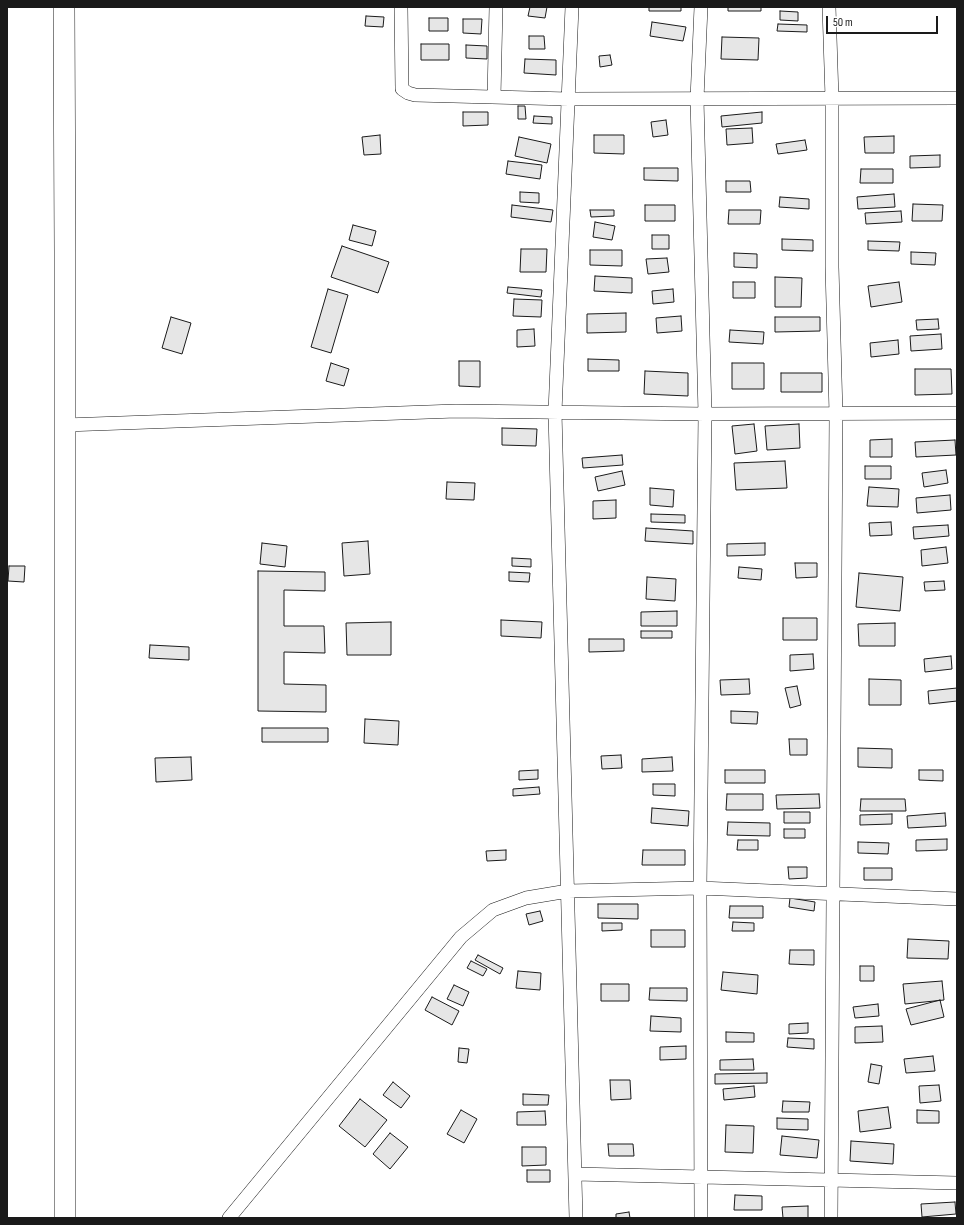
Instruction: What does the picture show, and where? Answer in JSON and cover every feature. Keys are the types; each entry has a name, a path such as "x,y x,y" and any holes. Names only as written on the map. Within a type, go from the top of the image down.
{"main road":[{"path":"64,7 65,1218"}],"street":[{"path":"401,7 402,89 415,95 568,99 957,98"},
{"path":"494,97 496,7"},
{"path":"572,7 555,412 576,1218"},
{"path":"701,7 697,99 705,414 700,888 701,1218"},
{"path":"829,7 832,98 832,267 836,414 831,1218"},
{"path":"65,425 456,412 705,414 957,413"},
{"path":"229,1218 461,937 492,910 526,898 568,891 700,888 957,899"},
{"path":"575,1174 957,1183"}],"building":[{"path":"530,7 547,7 545,18 528,16"},
{"path":"649,7 681,7 681,11 649,11"},
{"path":"728,7 761,7 761,11 728,11"},
{"path":"780,11 798,12 798,21 780,20"},
{"path":"366,16 384,17 383,27 365,26"},
{"path":"429,18 448,18 448,31 429,31"},
{"path":"463,19 482,19 481,34 463,33"},
{"path":"652,22 686,27 683,41 650,36"},
{"path":"778,24 807,25 807,32 777,31"},
{"path":"529,36 544,36 545,49 529,49"},
{"path":"722,37 759,38 758,60 721,59"},
{"path":"421,44 449,44 449,60 421,60"},
{"path":"466,45 487,46 487,59 466,58"},
{"path":"610,55 612,65 600,67 599,56"},
{"path":"525,59 556,60 556,75 524,73"},
{"path":"518,106 525,106 526,119 518,119"},
{"path":"463,112 488,112 488,125 463,126"},
{"path":"762,112 762,123 722,127 721,116"},
{"path":"534,116 552,117 552,124 533,123"},
{"path":"666,120 668,135 653,137 651,122"},
{"path":"752,128 753,143 727,145 726,129"},
{"path":"380,135 381,154 364,155 362,137"},
{"path":"594,135 624,135 624,154 594,153"},
{"path":"894,136 894,153 865,153 864,137"},
{"path":"519,137 551,144 547,163 515,156"},
{"path":"805,140 807,150 778,154 776,144"},
{"path":"940,155 940,167 910,168 910,156"},
{"path":"508,161 542,165 540,179 506,174"},
{"path":"644,168 678,168 678,181 644,180"},
{"path":"861,169 893,169 893,183 860,183"},
{"path":"726,181 750,181 751,192 726,192"},
{"path":"520,192 539,193 539,203 520,202"},
{"path":"894,194 895,207 858,209 857,197"},
{"path":"780,197 809,199 809,209 779,207"},
{"path":"913,204 943,205 942,221 912,221"},
{"path":"512,205 553,210 551,222 511,217"},
{"path":"645,205 675,205 675,221 645,221"},
{"path":"590,210 614,210 614,216 591,217"},
{"path":"729,210 761,210 760,224 728,224"},
{"path":"901,211 902,222 866,224 865,213"},
{"path":"595,222 615,226 612,240 593,237"},
{"path":"353,225 376,231 372,246 349,240"},
{"path":"652,235 669,235 669,249 652,249"},
{"path":"782,239 813,240 813,251 782,250"},
{"path":"868,241 900,242 899,251 868,250"},
{"path":"342,246 389,262 378,293 331,277"},
{"path":"521,249 547,249 546,272 520,272"},
{"path":"590,250 622,250 622,266 590,265"},
{"path":"911,252 936,253 935,265 911,264"},
{"path":"734,253 757,254 757,268 734,267"},
{"path":"667,258 669,272 648,274 646,259"},
{"path":"595,276 632,278 632,293 594,291"},
{"path":"775,277 802,278 801,307 775,307"},
{"path":"733,282 755,282 755,298 733,298"},
{"path":"899,282 902,302 871,307 868,286"},
{"path":"508,287 542,290 541,297 507,293"},
{"path":"328,289 348,295 331,353 311,347"},
{"path":"673,289 674,302 653,304 652,291"},
{"path":"514,299 542,300 541,317 513,316"},
{"path":"626,313 626,332 587,333 587,314"},
{"path":"681,316 682,331 657,333 656,318"},
{"path":"171,317 191,323 182,354 162,348"},
{"path":"775,317 820,317 820,331 775,332"},
{"path":"938,319 939,329 917,330 916,320"},
{"path":"534,329 535,346 517,347 517,330"},
{"path":"730,330 764,332 763,344 729,342"},
{"path":"941,334 942,349 911,351 910,336"},
{"path":"898,340 899,354 871,357 870,343"},
{"path":"588,359 619,360 619,371 588,371"},
{"path":"459,361 480,361 480,387 459,386"},
{"path":"331,363 349,369 344,386 326,381"},
{"path":"732,363 764,363 764,389 732,389"},
{"path":"915,369 951,369 952,394 915,395"},
{"path":"645,371 688,373 688,396 644,394"},
{"path":"781,373 822,373 822,392 781,392"},
{"path":"754,424 757,451 735,454 732,426"},
{"path":"799,424 800,448 767,450 765,426"},
{"path":"502,428 537,429 536,446 502,445"},
{"path":"892,439 892,457 870,457 870,440"},
{"path":"955,440 956,455 916,457 915,442"},
{"path":"622,455 623,465 583,468 582,458"},
{"path":"785,461 787,488 736,490 734,463"},
{"path":"865,466 891,466 891,479 865,479"},
{"path":"946,470 948,483 924,487 922,473"},
{"path":"622,471 625,485 598,491 595,477"},
{"path":"447,482 475,483 474,500 446,499"},
{"path":"869,487 899,489 898,507 867,506"},
{"path":"650,488 674,490 673,507 650,505"},
{"path":"950,495 951,510 917,513 916,498"},
{"path":"616,500 616,518 593,519 593,501"},
{"path":"651,514 685,515 685,523 651,522"},
{"path":"891,522 892,535 870,536 869,523"},
{"path":"948,525 949,536 914,539 913,527"},
{"path":"646,528 693,531 693,544 645,541"},
{"path":"368,541 370,574 344,576 342,543"},
{"path":"262,543 287,546 285,567 260,564"},
{"path":"765,543 765,555 727,556 727,544"},
{"path":"946,547 948,563 922,566 921,550"},
{"path":"512,558 531,559 531,567 512,566"},
{"path":"795,563 817,563 817,577 796,578"},
{"path":"9,566 25,566 24,582 8,581"},
{"path":"739,567 762,569 761,580 738,578"},
{"path":"258,571 325,572 325,591 284,590 284,626 324,626 325,653 284,652 284,684 326,685 326,712 258,711"},
{"path":"509,572 530,573 529,582 509,581"},
{"path":"859,573 903,577 900,611 856,607"},
{"path":"647,577 676,579 675,601 646,599"},
{"path":"944,581 945,590 925,591 924,582"},
{"path":"677,611 677,626 641,626 641,612"},
{"path":"783,618 817,618 817,640 783,640"},
{"path":"501,620 542,622 541,638 501,636"},
{"path":"391,622 391,655 347,655 346,623"},
{"path":"895,623 895,646 859,646 858,624"},
{"path":"641,631 672,631 672,638 641,638"},
{"path":"589,639 624,639 624,651 589,652"},
{"path":"150,645 189,647 189,660 149,658"},
{"path":"813,654 814,669 790,671 790,655"},
{"path":"951,656 952,669 925,672 924,659"},
{"path":"749,679 750,694 721,695 720,680"},
{"path":"869,679 901,680 901,705 869,705"},
{"path":"797,686 801,705 790,708 785,688"},
{"path":"957,688 957,701 929,704 928,691"},
{"path":"731,711 758,712 757,724 731,723"},
{"path":"365,719 399,721 398,745 364,743"},
{"path":"262,728 328,728 328,742 262,742"},
{"path":"789,739 807,739 807,755 790,755"},
{"path":"858,748 892,749 892,768 858,767"},
{"path":"621,755 622,768 602,769 601,756"},
{"path":"191,757 192,780 156,782 155,758"},
{"path":"672,757 673,771 642,772 642,759"},
{"path":"538,770 538,779 519,780 519,771"},
{"path":"725,770 765,770 765,783 725,783"},
{"path":"919,770 943,770 943,781 919,780"},
{"path":"653,784 675,784 675,796 653,795"},
{"path":"539,787 540,794 513,796 513,789"},
{"path":"727,794 763,794 763,810 726,810"},
{"path":"819,794 820,808 777,809 776,795"},
{"path":"861,799 905,799 906,811 860,811"},
{"path":"652,808 689,811 688,826 651,823"},
{"path":"784,812 810,812 810,823 784,823"},
{"path":"945,813 946,826 908,828 907,816"},
{"path":"892,814 892,824 860,825 860,815"},
{"path":"728,822 770,823 770,836 727,835"},
{"path":"784,829 805,829 805,838 784,838"},
{"path":"947,839 947,850 916,851 916,840"},
{"path":"738,840 758,840 758,850 737,850"},
{"path":"858,842 889,843 888,854 858,853"},
{"path":"506,850 506,860 487,861 486,851"},
{"path":"643,850 685,850 685,865 642,865"},
{"path":"788,867 807,867 807,878 789,879"},
{"path":"864,868 892,868 892,880 864,880"},
{"path":"790,898 815,902 814,911 789,907"},
{"path":"598,904 638,904 638,919 598,918"},
{"path":"730,906 763,906 763,918 729,918"},
{"path":"540,911 543,921 529,925 526,914"},
{"path":"733,922 754,923 754,931 732,931"},
{"path":"602,923 622,923 622,930 602,931"},
{"path":"651,930 685,930 685,947 651,947"},
{"path":"908,939 949,941 948,959 907,958"},
{"path":"790,950 814,950 814,965 789,964"},
{"path":"478,955 503,968 500,974 475,960"},
{"path":"471,961 487,969 483,976 467,968"},
{"path":"860,966 874,966 874,981 860,981"},
{"path":"518,971 541,973 540,990 516,988"},
{"path":"723,972 758,975 757,994 721,990"},
{"path":"942,981 944,1000 905,1004 903,984"},
{"path":"601,984 629,984 629,1001 601,1001"},
{"path":"454,985 469,992 463,1006 447,999"},
{"path":"650,988 687,988 687,1001 649,1000"},
{"path":"432,997 459,1011 452,1025 425,1010"},
{"path":"940,1000 944,1017 911,1025 906,1009"},
{"path":"878,1004 879,1016 855,1018 853,1007"},
{"path":"651,1016 681,1018 681,1032 650,1031"},
{"path":"808,1023 808,1033 789,1034 789,1024"},
{"path":"882,1026 883,1042 855,1043 855,1027"},
{"path":"726,1032 754,1033 754,1042 726,1042"},
{"path":"788,1038 814,1039 814,1049 787,1047"},
{"path":"686,1046 686,1059 660,1060 660,1047"},
{"path":"459,1048 469,1049 467,1063 458,1062"},
{"path":"933,1056 935,1071 906,1073 904,1059"},
{"path":"753,1059 754,1070 720,1070 720,1060"},
{"path":"871,1064 882,1066 879,1084 868,1082"},
{"path":"767,1073 767,1083 715,1084 715,1074"},
{"path":"610,1080 630,1080 631,1099 611,1100"},
{"path":"393,1082 410,1096 401,1108 383,1095"},
{"path":"939,1085 941,1101 920,1103 919,1086"},
{"path":"754,1086 755,1097 724,1100 723,1089"},
{"path":"523,1094 549,1095 548,1105 523,1105"},
{"path":"360,1099 387,1120 365,1147 339,1126"},
{"path":"783,1101 810,1102 809,1112 782,1112"},
{"path":"888,1107 891,1128 860,1132 858,1111"},
{"path":"461,1110 477,1119 464,1143 447,1134"},
{"path":"917,1110 939,1111 939,1123 917,1123"},
{"path":"545,1111 546,1125 517,1125 517,1112"},
{"path":"777,1118 808,1119 808,1130 777,1129"},
{"path":"726,1125 754,1126 753,1153 725,1152"},
{"path":"390,1133 408,1147 390,1169 373,1154"},
{"path":"782,1136 819,1140 817,1158 780,1155"},
{"path":"851,1141 894,1144 893,1164 850,1161"},
{"path":"608,1144 633,1144 634,1156 609,1156"},
{"path":"522,1147 546,1147 546,1165 522,1166"},
{"path":"527,1170 550,1170 550,1182 527,1182"},
{"path":"735,1195 762,1196 762,1210 734,1210"},
{"path":"955,1202 956,1214 922,1217 921,1204"},
{"path":"808,1206 808,1218 783,1218 782,1207"},
{"path":"629,1212 630,1218 616,1218 616,1214"}]}
